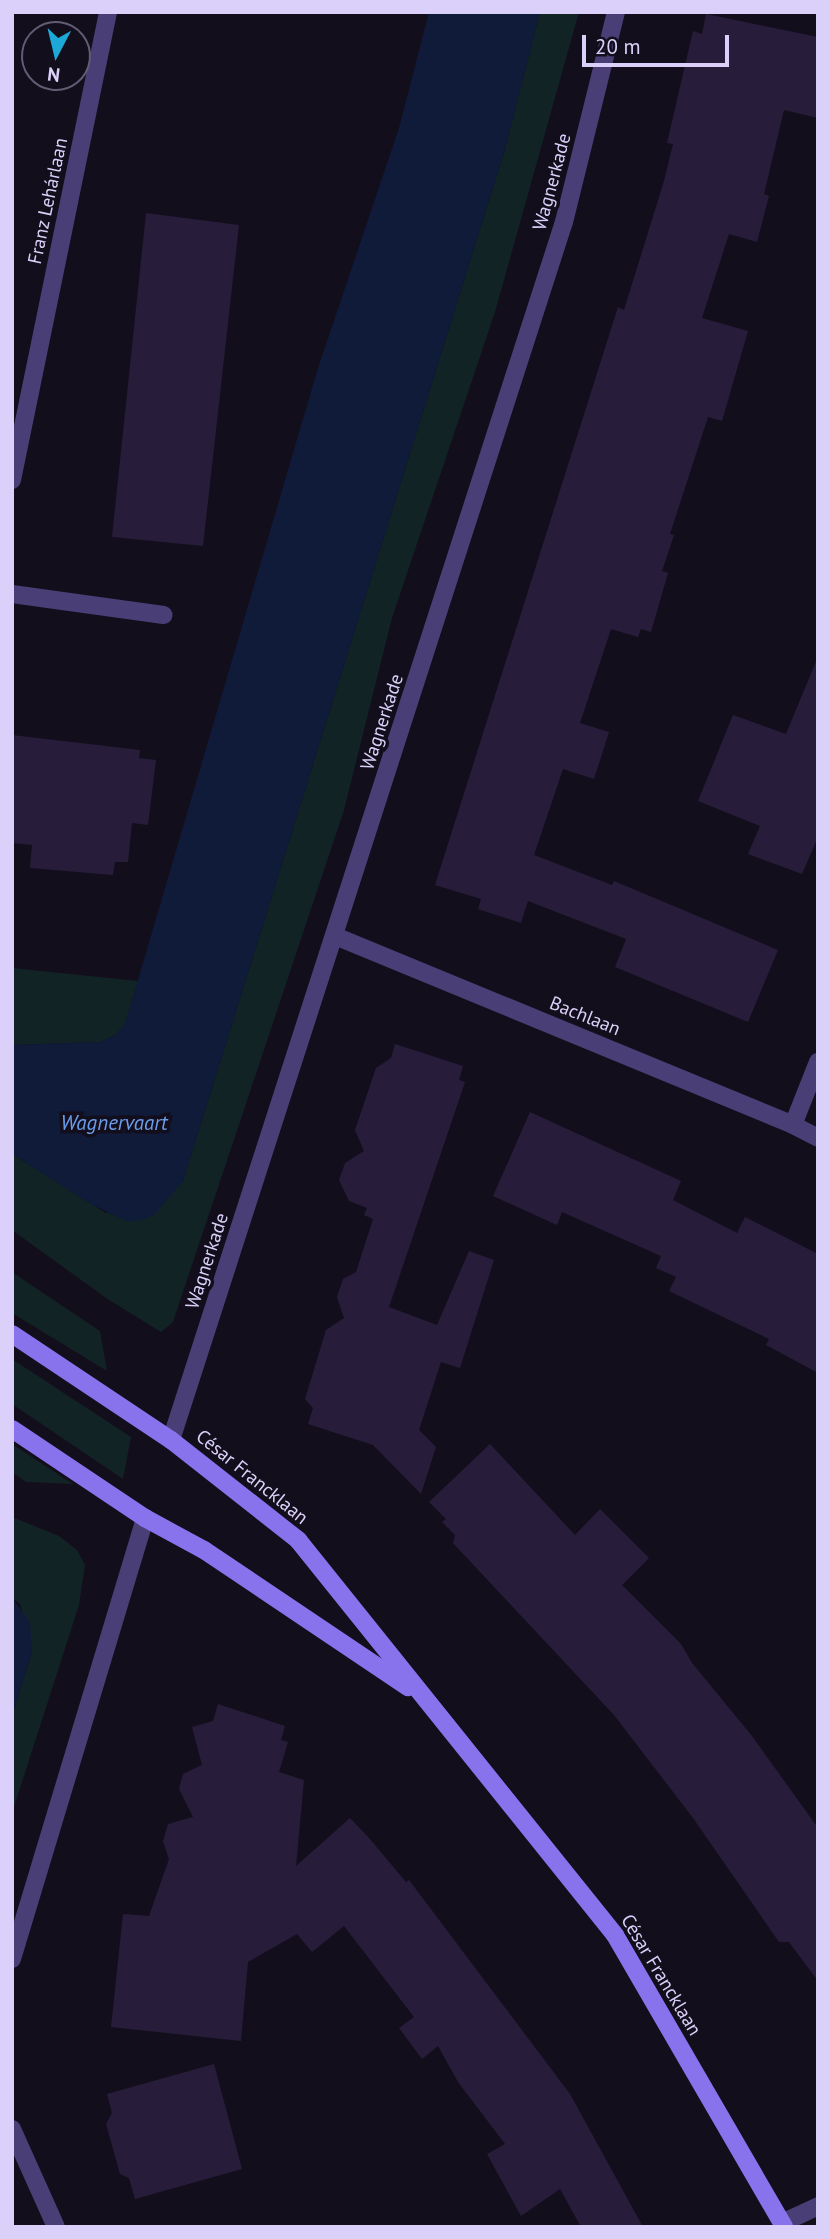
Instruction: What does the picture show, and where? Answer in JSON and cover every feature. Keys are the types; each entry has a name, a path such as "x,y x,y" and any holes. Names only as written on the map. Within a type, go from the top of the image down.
{"main road":[{"name":"César Francklaan","path":"12,1335 171,1440 298,1541 615,1936 783,2225"},
{"name":"César Francklaan","path":"12,1429 145,1518 204,1550 424,1698"}],"street":[{"name":"Franz Lehárlaan","path":"12,481 108,12"},
{"name":"Wagnerkade","path":"171,1440 564,222 616,12"},
{"path":"12,594 164,615"},
{"name":"Bachlaan","path":"335,936 793,1125 818,1138"},
{"path":"793,1125 818,1062"},
{"path":"12,1959 145,1518"},
{"path":"12,2129 56,2227"},
{"path":"783,2225 818,2206"}],"shaded area":[{"path":"540,12 579,12 495,312 392,618 344,810 173,1322 161,1332 106,1298 12,1230 12,1154 106,1213 183,1181 505,149"},
{"path":"12,968 138,981 125,1024 116,1035 100,1042 12,1045"},
{"path":"12,1272 100,1331 107,1371 12,1313"},
{"path":"12,1359 131,1437 123,1479 12,1404"},
{"path":"12,1444 73,1484 26,1482 12,1472"},
{"path":"12,1517 59,1536 77,1550 85,1565 79,1605 12,1813 12,1716 32,1652 20,1604 12,1598"}],"water":[{"name":"Wagnervaart","path":"429,12 540,12 505,149 183,1181 154,1215 139,1221 126,1221 91,1204 12,1154 12,1045 100,1042 116,1035 125,1024 318,368 399,128"},
{"path":"12,1598 30,1622 32,1652 12,1716"}],"building":[{"path":"706,14 818,37 818,118 784,110 764,194 769,196 757,242 729,234 702,318 748,331 722,421 708,417 670,534 674,535 662,571 668,573 651,632 641,629 638,637 611,629 580,723 609,732 594,779 563,769 534,855 612,885 614,881 778,950 748,1022 615,967 626,939 528,901 521,923 478,909 481,899 435,885 618,307 624,310 664,181 673,144 667,143 693,31 702,34"},
{"path":"146,213 239,225 203,546 112,537"},
{"path":"817,659 818,837 802,874 748,854 760,826 698,801 733,715 786,734"},
{"path":"12,735 140,750 139,758 156,760 148,825 132,823 128,862 115,862 113,875 30,868 32,845 12,843"},
{"path":"395,1044 463,1066 459,1080 465,1082 389,1307 437,1325 469,1251 494,1260 460,1368 441,1362 419,1430 436,1447 421,1494 373,1445 308,1424 313,1408 305,1399 326,1330 344,1318 337,1297 343,1279 356,1272 373,1219 364,1215 367,1208 349,1201 339,1180 345,1163 364,1151 355,1130 376,1068 391,1058"},
{"path":"530,1112 681,1181 673,1200 737,1233 745,1217 818,1254 818,1373 766,1345 769,1339 669,1291 676,1277 656,1268 661,1256 562,1212 557,1225 493,1196"},
{"path":"490,1444 575,1535 600,1509 649,1558 622,1585 681,1644 692,1663 752,1736 818,1828 818,1981 789,1942 779,1942 693,1818 614,1715 453,1543 455,1535 442,1522 446,1519 429,1502"},
{"path":"218,1704 285,1726 281,1740 288,1742 279,1772 304,1780 296,1866 350,1818 406,1882 409,1880 570,2094 643,2227 581,2227 560,2189 521,2216 487,2154 505,2144 458,2082 438,2046 422,2059 399,2028 414,2017 344,1926 312,1952 297,1934 248,1962 241,2041 111,2027 123,1914 149,1916 169,1859 163,1841 168,1824 193,1817 179,1789 183,1774 202,1765 192,1727 213,1721"},
{"path":"214,2064 242,2169 135,2199 129,2178 120,2174 106,2124 112,2113 107,2094"}]}
